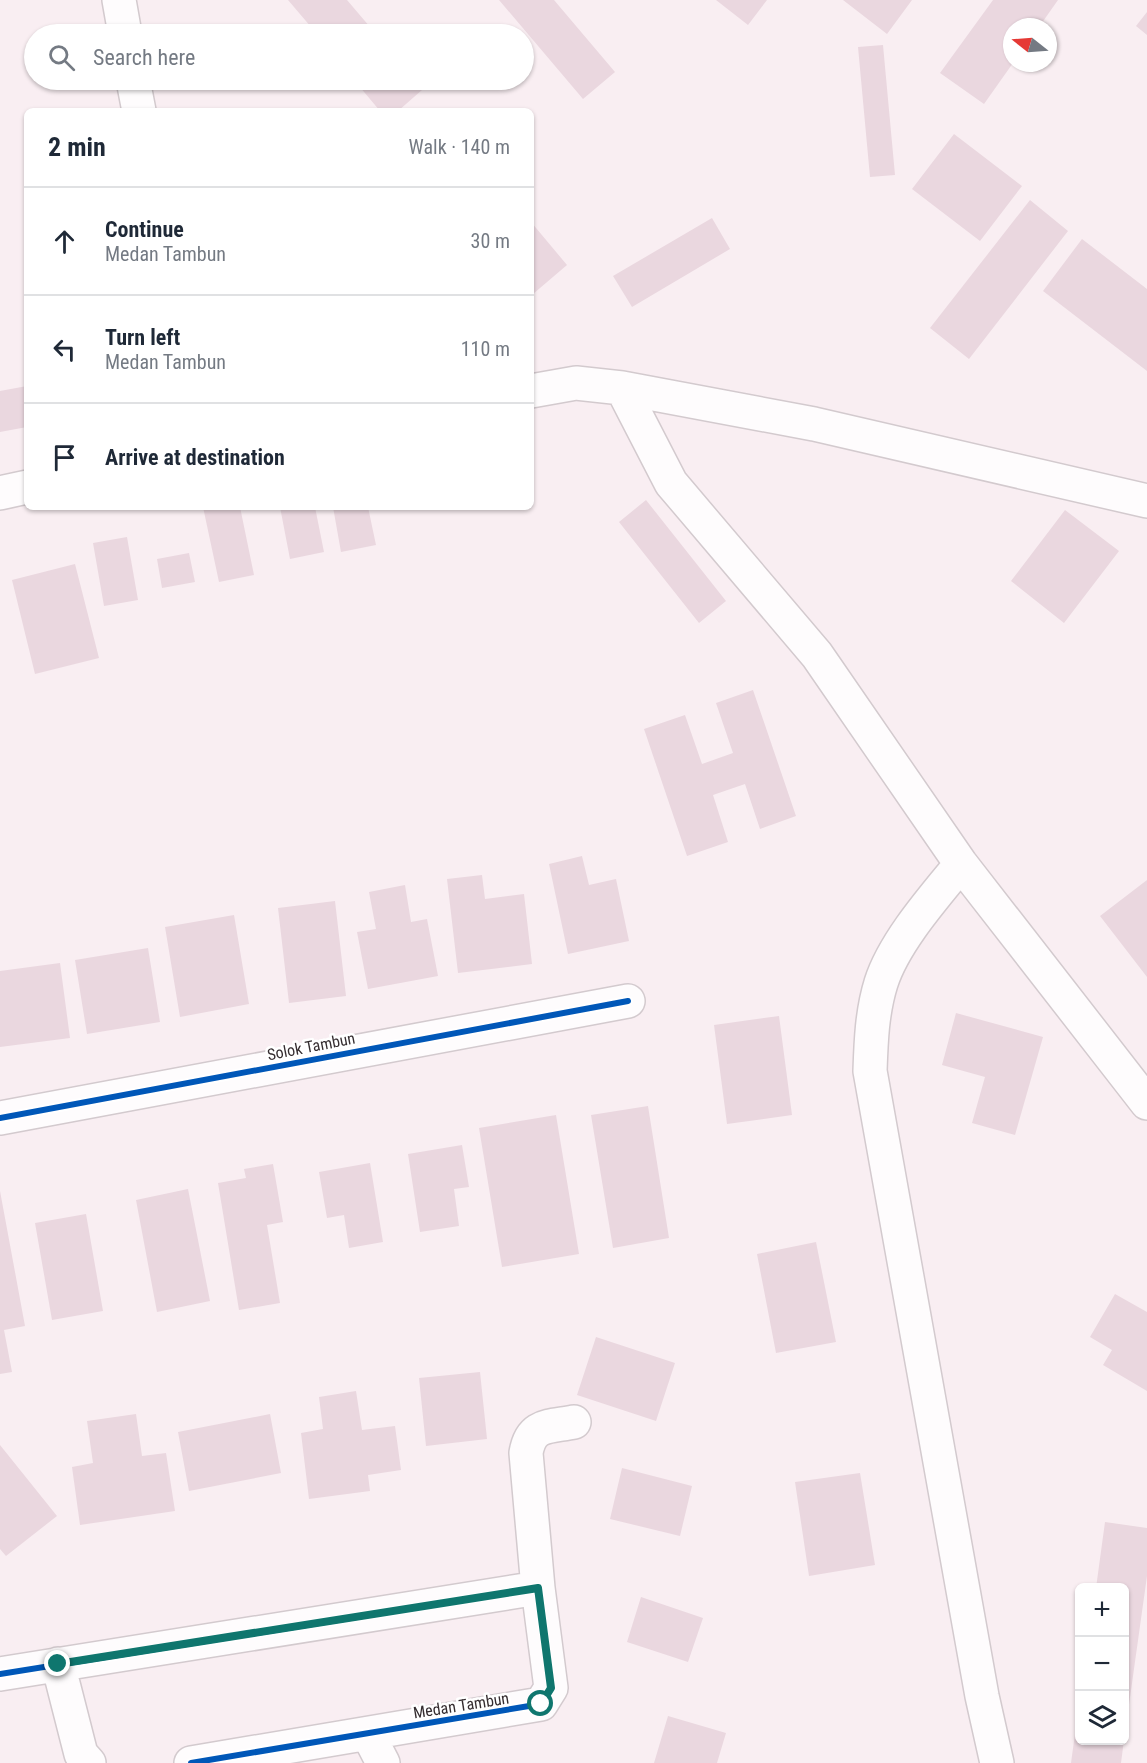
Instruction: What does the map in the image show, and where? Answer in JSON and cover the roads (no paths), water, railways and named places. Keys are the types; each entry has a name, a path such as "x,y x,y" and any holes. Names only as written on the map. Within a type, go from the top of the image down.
{"street":[{"path":"119,0 123,24"},
{"path":"135,90 138,108"},
{"path":"534,390 576,383 622,388 814,424 1147,501"},
{"path":"622,388 670,483 817,655 961,864 1147,1103"},
{"path":"0,493 24,488"},
{"path":"961,864 903,941 881,982 872,1024 870,1071 976,1661 997,1763"},
{"name":"Solok Tambun","path":"0,1118 628,1001"},
{"name":"Medan Tambun","path":"191,1763 541,1704 551,1688 538,1588 526,1453 529,1438 538,1429 574,1422"},
{"path":"0,1674 538,1588"},
{"path":"58,1664 81,1754 89,1763"},
{"path":"368,1734 383,1763"}]}
